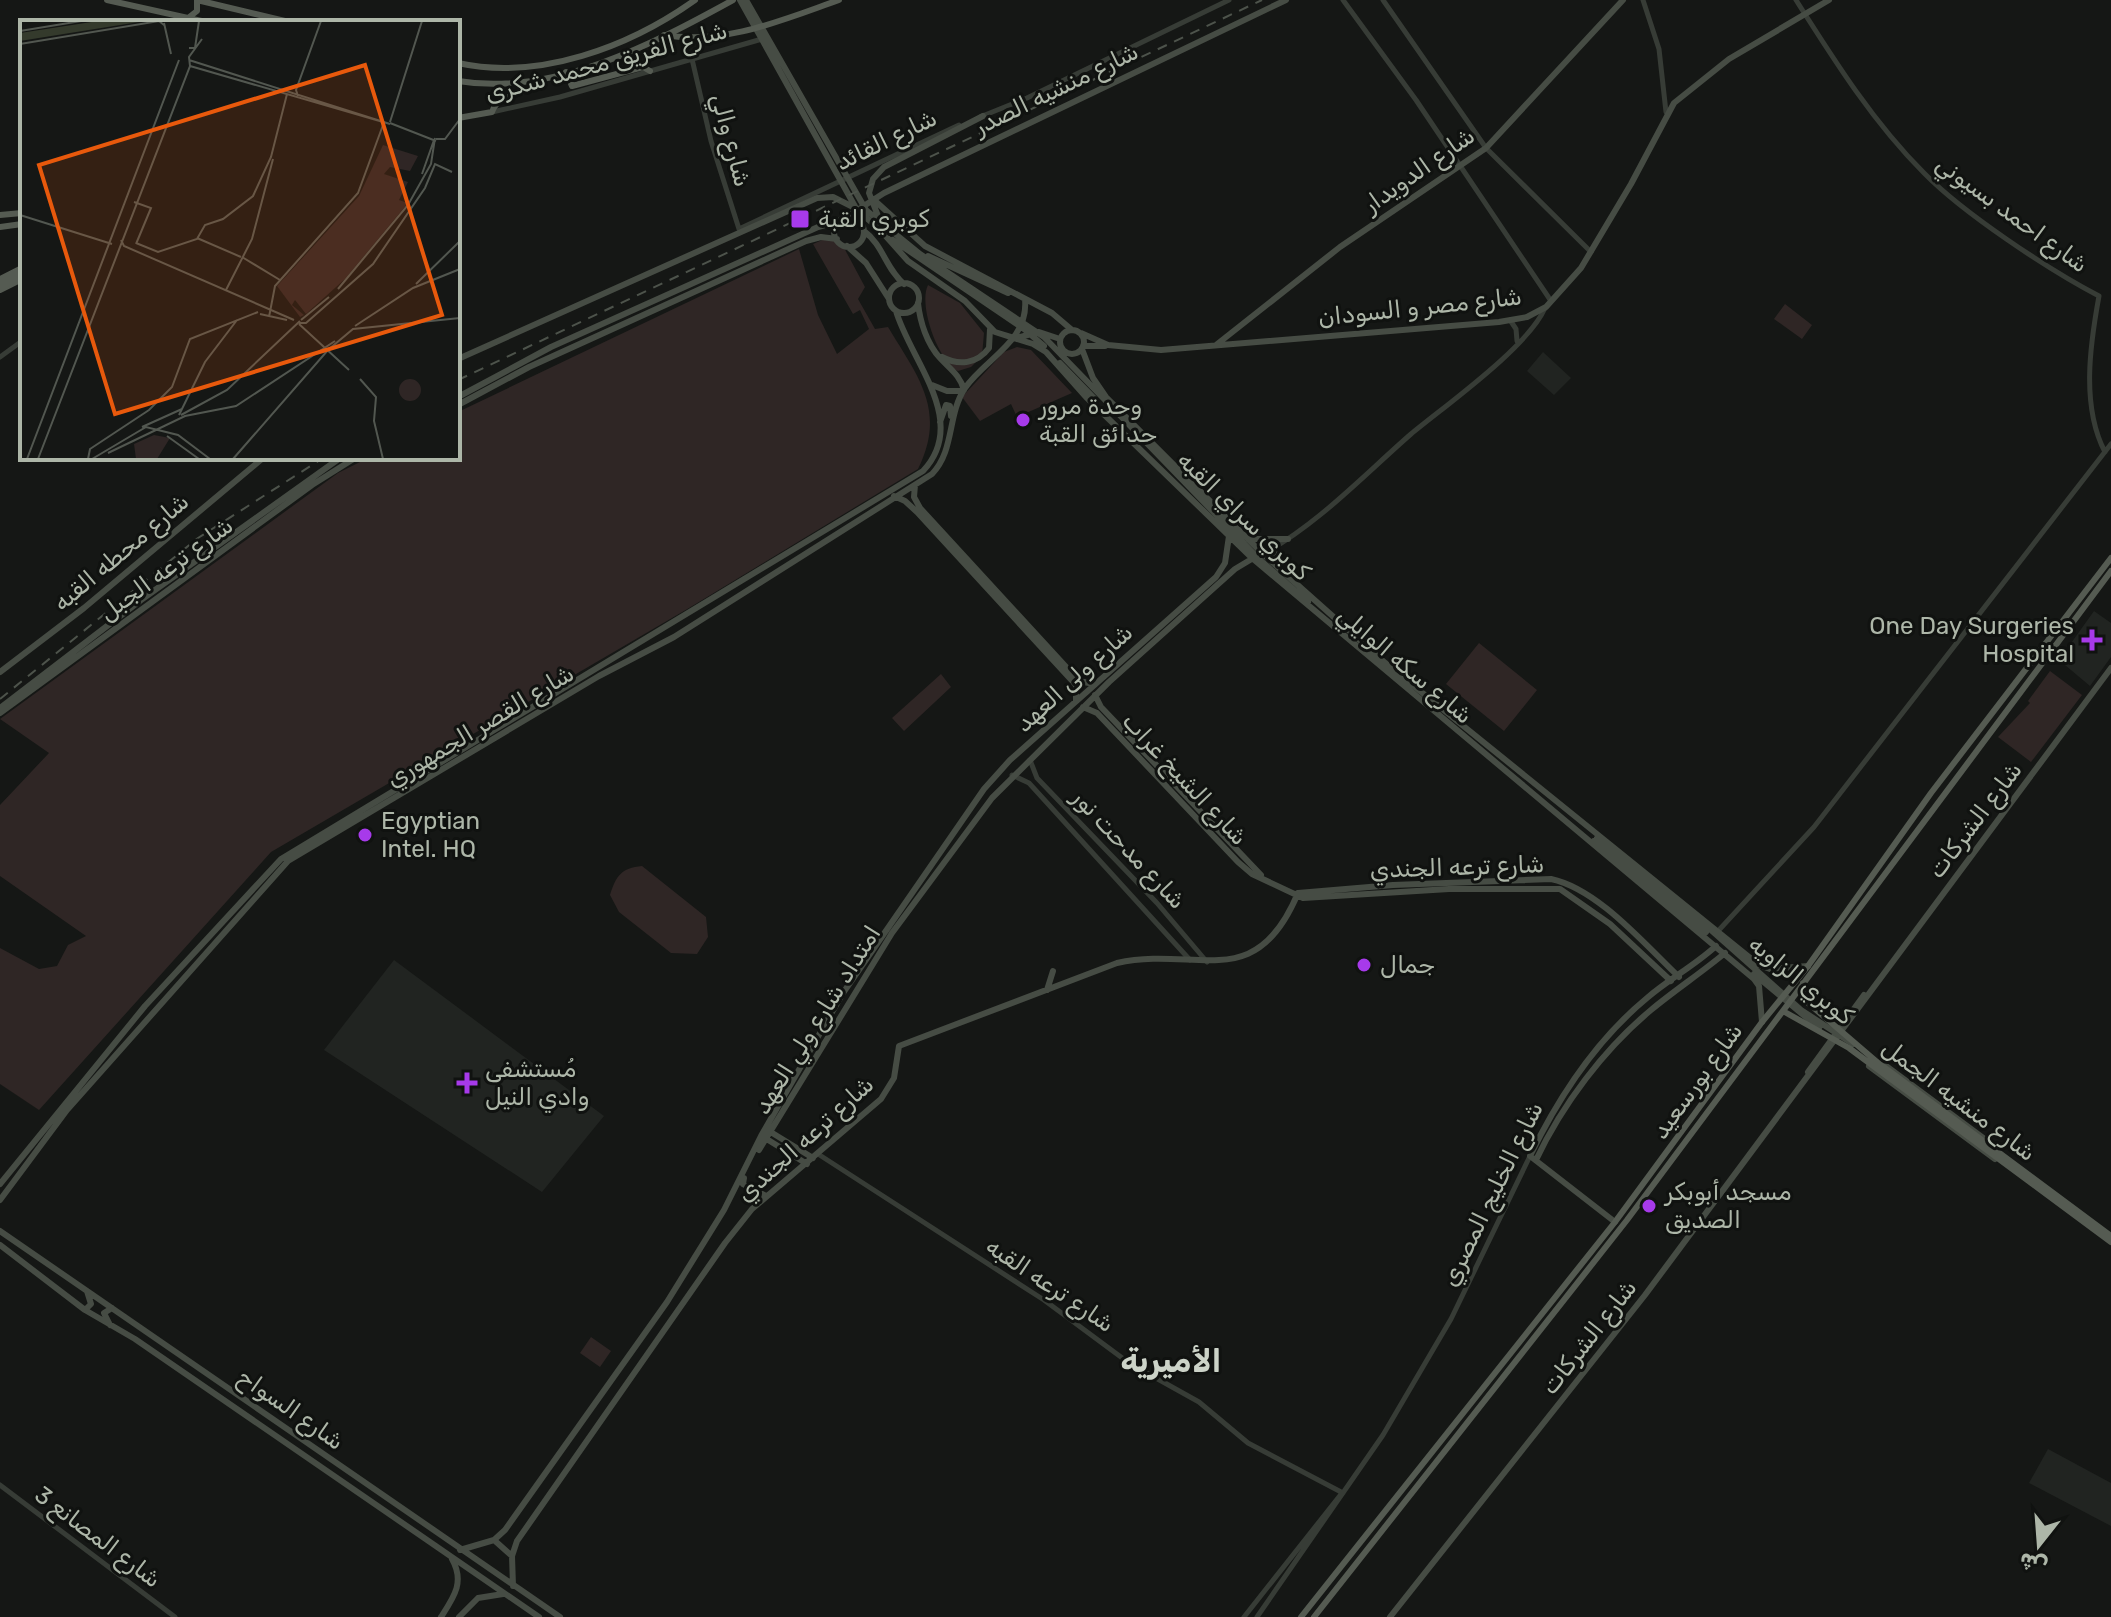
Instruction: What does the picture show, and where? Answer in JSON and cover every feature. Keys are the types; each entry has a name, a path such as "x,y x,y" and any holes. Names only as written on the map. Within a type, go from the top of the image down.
{"main road":[{"path":"107,0 197,20"},
{"path":"188,18 197,11 197,0 264,19"},
{"path":"460,63 505,69 555,63 588,53 677,12 695,0"},
{"path":"460,81 502,84 566,72 663,35 733,0"},
{"name":"كوبري سراي القبه","path":"743,0 857,210 883,233 1024,329 1077,380 1108,417"},
{"name":"كوبري سراي القبه","path":"743,0 862,206 920,254 1044,337 1123,423 1260,560 1366,652 1383,661"},
{"path":"663,35 728,35 759,28 839,0"},
{"name":"شارع منشيه الصدر","path":"842,220 873,199 1286,0"},
{"name":"شارع الدويدار","path":"1214,346 1241,328 1340,247 1486,148 1623,0"},
{"name":"شارع مصر و السودان","path":"1083,347 1108,345 1148,350 1214,346 1510,320 1548,304 1591,252 1631,184 1666,112 1685,92 1726,62 1829,0"},
{"path":"677,12 687,13 686,25"},
{"path":"566,72 572,86 643,67 650,71"},
{"path":"492,112 498,101 532,87 539,79"},
{"name":"شارع الفريق محمد شكرى","path":"460,118 492,112"},
{"path":"881,224 869,193 873,179 884,167 983,116"},
{"path":"460,358 817,198 838,198 857,210"},
{"path":"873,199 925,246 1057,315 1072,330 1081,333 1083,347 1073,354 1066,352 1060,339"},
{"path":"460,404 551,347 842,220 860,222 881,208"},
{"path":"0,215 20,213"},
{"path":"837,239 835,230 842,220"},
{"path":"860,222 864,231 877,243 890,269 904,284 917,291 922,323 936,353 959,376 964,391 947,391 932,385"},
{"path":"0,227 20,224"},
{"path":"847,246 859,243 864,231"},
{"name":"شارع سكه الوايلي","path":"883,233 908,261 965,301 986,323 1013,339 1042,349 1252,558 1577,825 1719,930 1766,969"},
{"path":"460,396 620,326 767,254 810,239 837,239 847,246 870,268 896,311 911,312 918,303"},
{"path":"920,254 946,263 983,284 1014,293"},
{"path":"0,283 20,272"},
{"path":"0,283 20,272"},
{"path":"890,300 893,289 904,284"},
{"name":"شارع القصر الجمهوري","path":"570,689 679,634 938,468 964,391 1013,339 1024,321 1025,299"},
{"name":"شارع القصر الجمهوري","path":"0,1200 67,1110 276,872 355,817 570,689 667,626 923,471 936,453 939,423 932,385 896,311"},
{"path":"617,317 620,326"},
{"path":"936,353 955,362 978,359 990,345 986,323"},
{"path":"1241,328 1248,342"},
{"path":"1060,339 1072,330"},
{"path":"1013,339 1034,332 1060,339"},
{"name":"شارع مصر و السودان","path":"1081,333 1108,345"},
{"name":"شارع سكه الوايلي","path":"1083,347 1089,371 1106,397 1263,554 1754,979"},
{"path":"939,423 946,405 950,406 952,420"},
{"name":"شارع محطه القبه","path":"0,672 84,608 261,460"},
{"name":"شارع ترعه الجبل","path":"0,710 337,463"},
{"path":"915,485 914,497 920,508 1079,681 1094,684"},
{"path":"894,496 917,512 1076,685 1076,701"},
{"path":"1229,536 1225,563 1233,564 1232,572"},
{"path":"1247,538 1288,539"},
{"path":"1273,563 1275,548"},
{"name":"شارع ولى العهد","path":"946,859 1011,775 1029,757 1232,572 1263,554"},
{"name":"شارع بورسعيد","path":"1301,1617 1615,1222 1762,1022 1808,966 1931,793 2111,558"},
{"name":"شارع ولى العهد","path":"938,850 992,779 1216,577 1225,563"},
{"name":"شارع بورسعيد","path":"1314,1617 1500,1384 2111,571"},
{"path":"667,626 668,632 679,634"},
{"path":"648,638 658,638 661,644"},
{"name":"شارع الشركات","path":"1390,1617 1645,1295 2111,668"},
{"name":"شارع الشيخ غراب","path":"1095,695 1163,779"},
{"name":"شارع الشيخ غراب","path":"1083,707 1097,713 1163,779 1238,862 1252,874 1261,875 1298,893"},
{"path":"1931,793 1940,800"},
{"path":"1921,807 1927,807 1931,814"},
{"name":"شارع القصر الجمهوري","path":"0,1184 145,1006 261,878 292,851 344,824"},
{"name":"كوبري الزاويه","path":"1577,825 1801,1010 1888,1066 1981,1134 2004,1158"},
{"name":"كوبري الزاويه","path":"1577,825 1801,1016 1995,1159"},
{"name":"امتداد شارع ولي العهد","path":"889,930 938,850"},
{"name":"امتداد شارع ولي العهد","path":"765,1135 843,993 946,859"},
{"name":"شارع ترعه الجندي","path":"1298,893 1407,884 1551,879 1576,888 1641,939 1679,977"},
{"name":"شارع ترعه الجندي","path":"1298,893 1311,899 1429,890 1560,889 1610,924 1671,981"},
{"name":"شارع ترعه الجندي","path":"513,1586 512,1556 517,1541 741,1222 766,1196 807,1164 889,1090 897,1050 902,1044 1123,962 1208,963 1237,958 1265,943 1283,922 1298,893"},
{"name":"شارع الخليج المصري","path":"1533,1158 1575,1074 1645,999 1679,977 1716,946"},
{"name":"شارع الخليج المصري","path":"1533,1158 1563,1112 1626,1035 1651,1010 1725,953"},
{"path":"1754,979 1762,979 1766,969 1808,966"},
{"path":"1047,990 1053,971"},
{"path":"1754,979 1759,986 1762,1022"},
{"name":"شارع منشيه الجمل","path":"1803,981 1802,994 1836,1034 1995,1159 2111,1242"},
{"path":"1803,1019 1804,1010 1814,1008"},
{"name":"شارع منشيه الجمل","path":"1783,1011 1836,1034 2111,1236"},
{"path":"765,1135 807,1164"},
{"name":"شارع ترعه الجندي","path":"494,1540 505,1530 667,1302 740,1183 765,1135"},
{"name":"شارع ترعه القبه","path":"765,1135 815,1156"},
{"path":"1533,1158 1615,1222"},
{"path":"740,1183 766,1196"},
{"name":"شارع السواح","path":"0,1231 560,1617"},
{"name":"شارع السواح","path":"0,1245 85,1310 135,1339 539,1617"},
{"path":"85,1310 91,1304 87,1291"},
{"path":"110,1325 104,1313 112,1308"},
{"path":"1489,1379 1500,1384"},
{"path":"1481,1391 1491,1395"},
{"path":"572,1435 584,1443"},
{"path":"359,1479 366,1490 361,1496"},
{"path":"382,1511 378,1500 384,1497"},
{"path":"460,1550 494,1540 512,1556"},
{"path":"441,1617 455,1596 459,1575 450,1556"},
{"path":"459,1617 466,1606 485,1596 507,1595"},
{"path":"455,1596 464,1598 466,1606"}],"street":[{"name":"شارع القائد","path":"821,192 1229,0"},
{"path":"1263,554 1288,539 1517,343 1537,323 1548,304 1502,228 1343,0"},
{"path":"1383,0 1486,148 1591,252"},
{"path":"1643,0 1659,49 1666,112"},
{"name":"شارع احمد بسيوني","path":"1796,0 1832,59 1925,174 2037,257 2099,296 2091,353 2091,393 2097,435 2105,452"},
{"name":"شارع الفريق محمد شكرى","path":"492,112 560,97 763,39"},
{"name":"شارع والي","path":"692,59 711,141 739,229 821,192"},
{"path":"1510,320 1516,329 1517,343"},
{"path":"0,357 20,342"},
{"path":"1719,930 1814,827 2111,444"},
{"name":"شارع مدحت نور","path":"1029,757 1037,778 1157,903 1208,963"},
{"name":"شارع مدحت نور","path":"1011,775 1029,783 1191,961"},
{"name":"شارع ترعه القبه","path":"815,1156 1044,1300 1129,1363 1190,1396 1248,1443 1343,1493"},
{"name":"شارع الخليج المصري","path":"1257,1617 1378,1444 1451,1319 1533,1158"},
{"name":"شارع المصانع 3","path":"0,1485 175,1617"},
{"name":"شارع الخليج المصري","path":"1244,1617 1315,1523 1343,1493"}],"shaded area":[{"path":"829,237 842,244 865,287 858,299 875,329 888,327 918,378 929,411 930,429 918,469 689,608 271,852 39,1110 0,1084 0,948 39,969 57,966 68,945 86,936 0,876 0,805 49,753 0,719 338,473 364,460 460,460 460,411 799,249 818,315 837,354 869,329 860,310 853,314 813,244"},
{"path":"928,285 960,303 984,333 982,356 971,367 958,371 937,345 926,305"},
{"path":"1785,304 1812,325 1802,339 1774,319"},
{"path":"1017,347 1031,350 1072,393 1017,417 1011,404 980,421 962,397 1004,352"},
{"path":"1543,352 1571,378 1554,395 1527,371"},
{"name":"One Day Surgeries Hospital","path":"2094,611 2111,623 2111,657 2090,686 2059,660"},
{"path":"1479,643 1537,690 1504,731 1446,684"},
{"path":"2050,671 2082,695 2031,762 1998,737 2030,703 2028,701"},
{"path":"941,674 951,687 904,731 892,718"},
{"path":"642,866 706,917 708,937 697,954 671,953 619,912 610,895 615,883 624,871"},
{"name":"مُستشفى وادي النيل","path":"394,960 604,1116 542,1192 324,1050"},
{"path":"591,1337 611,1351 600,1367 580,1353"},
{"path":"2048,1449 2111,1483 2111,1526 2029,1483"}],"railway":[{"path":"460,379 1262,0"},
{"path":"0,699 198,538 320,460"}],"place":[{"name":"كوبري القبة","path":"800,219"},
{"name":"وحدة مرور حدائق القبة","path":"1023,420"},
{"name":"One Day Surgeries Hospital","path":"2092,640"},
{"name":"Egyptian Intel. HQ","path":"365,835"},
{"name":"جمال","path":"1364,965"},
{"name":"مُستشفى وادي النيل","path":"467,1083"},
{"name":"مسجد أبوبكر الصديق","path":"1649,1206"}],"district":[{"name":"الأميرية","path":"1171,1361"}]}
